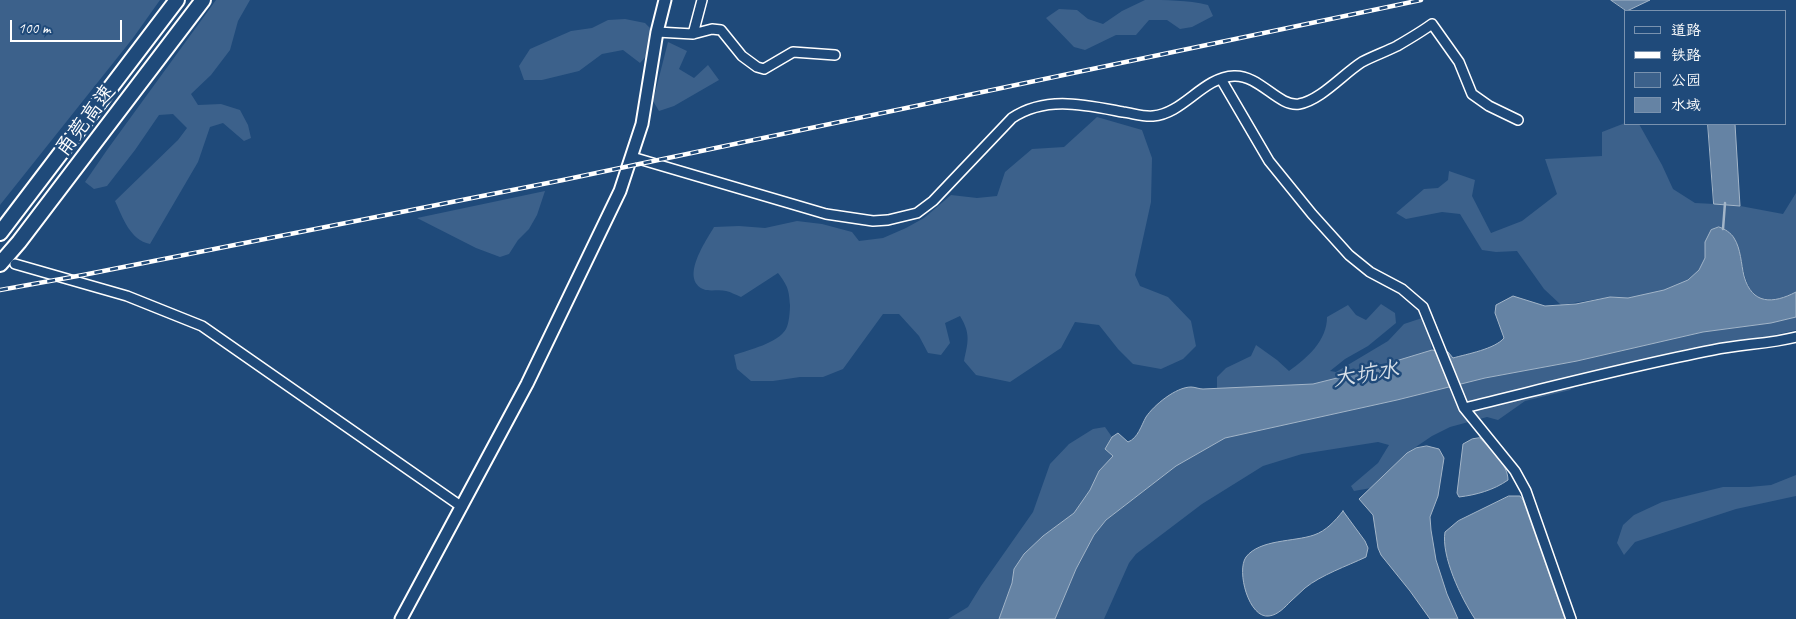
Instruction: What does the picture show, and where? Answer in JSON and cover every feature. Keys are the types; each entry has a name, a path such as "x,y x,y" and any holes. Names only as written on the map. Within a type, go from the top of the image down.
{"highway":[{"name":"甬莞高速","path":"0,233 177,0"},
{"name":"甬莞高速","path":"0,264 19,242 203,0"},
{"path":"0,272 19,242"}],"main road":[{"path":"402,619 532,376 620,191 642,124 657,32 665,0"}],"street":[{"path":"693,34 702,0"},
{"path":"632,157 826,214 873,221 888,220 917,213 933,201 1012,118 1024,110 1042,105 1076,104 1154,116 1169,112 1195,93 1221,79 1234,76 1245,78 1264,86 1283,102 1298,104 1310,100 1362,62 1396,46 1432,24 1459,62 1472,94 1489,106 1518,120"},
{"path":"657,32 693,34 712,29 721,30 742,56 757,67 764,69 793,52 834,55"},
{"path":"1221,79 1270,161 1312,214 1349,255 1370,272 1402,289 1423,306 1438,339 1464,408 1515,471 1526,491 1572,619"},
{"path":"15,264 126,296 202,326 462,507"},
{"path":"1464,408 1714,349 1783,341 1796,337"}],"green space":[{"path":"0,0 160,0 133,38 0,205"},
{"path":"216,0 250,0 238,21 230,50 211,75 191,94 198,105 221,104 240,110 248,125 251,138 244,141 223,123 210,127 198,162 150,244 143,242 132,233 115,201 178,140 187,128 173,114 159,115 107,186 94,189 85,182"},
{"path":"1145,0 1200,3 1208,5 1213,16 1192,27 1180,29 1167,20 1149,20 1136,35 1116,35 1085,50 1074,47 1046,18 1059,9 1077,10 1088,19 1103,24 1122,11"},
{"path":"625,19 645,23 651,29 647,55 640,63 623,50 602,54 579,71 542,80 524,80 519,66 530,49 571,31 592,28 608,20"},
{"path":"668,42 687,51 679,69 694,78 708,65 719,80 674,106 659,111 653,101"},
{"path":"1097,117 1142,130 1152,158 1151,202 1135,275 1140,286 1168,297 1191,321 1196,346 1183,359 1161,369 1133,364 1099,325 1075,322 1061,348 1010,382 976,375 964,361 968,338 966,328 960,316 945,323 950,343 941,355 928,353 919,336 899,314 883,314 843,369 823,377 751,381 737,369 734,355 770,342 786,329 790,314 789,296 786,285 778,273 741,297 726,291 705,290 697,284 694,277 694,268 701,250 714,227 765,228 797,221 822,224 852,232 859,241 883,238 924,218 951,195 977,198 997,196 1005,172 1032,149 1064,147"},
{"path":"1624,123 1624,125 1640,125 1673,189 1695,203 1735,205 1783,214 1796,193 1796,292 1778,299 1765,300 1756,296 1745,277 1734,238 1705,242 1705,258 1699,270 1688,280 1664,290 1628,298 1610,297 1561,305 1544,289 1517,251 1496,252 1482,250 1460,214 1442,212 1406,219 1396,213 1424,189 1438,188 1448,180 1449,171 1475,180 1472,196 1491,233 1522,221 1557,194 1545,159 1602,156 1602,132"},
{"path":"545,191 537,215 529,229 518,240 509,254 500,257 476,248 417,218"},
{"path":"1381,304 1395,313 1396,323 1368,346 1345,359 1330,371 1336,372 1388,341 1404,324 1422,318 1429,331 1432,350 1313,384 1217,389 1217,377 1226,368 1251,356 1256,345 1289,371 1309,355 1320,341 1324,334 1327,317 1348,305 1356,315 1366,320"},
{"path":"1796,317 1796,330 1591,372 1570,390 1525,401 1498,420 1487,417 1450,427 1432,436 1407,453 1371,488 1354,491 1351,486 1378,463 1389,445 1378,442 1302,454 1263,466 1202,504 1136,554 1129,563 1104,619 1055,619 1076,569 1094,535 1106,520 1176,466 1225,438 1397,400 1485,378 1577,361 1703,332 1771,323"},
{"path":"1105,427 1112,437 1105,449 1113,456 1099,471 1090,490 1074,513 1043,536 1024,554 1014,569 1012,583 999,619 948,619 968,607 1033,512 1050,464 1069,444 1093,429"},
{"path":"1796,475 1796,496 1736,509 1635,542 1624,555 1617,543 1623,525 1634,515 1662,502 1723,487 1771,485"}],"water":[{"path":"1611,0 1650,0 1629,10 1626,10"},
{"path":"1708,125 1735,125 1740,206 1714,204"},
{"name":"大坑水","path":"1719,227 1733,236 1739,252 1744,276 1752,292 1758,297 1772,300 1796,292 1796,317 1771,323 1703,332 1577,361 1485,378 1397,400 1225,438 1176,466 1106,520 1094,535 1076,569 1055,619 999,619 1012,583 1014,569 1024,554 1043,536 1074,513 1090,490 1099,471 1113,456 1105,449 1112,437 1118,433 1128,442 1131,440 1137,435 1150,412 1172,393 1191,387 1203,389 1313,384 1432,350 1448,352 1453,358 1480,351 1500,342 1504,338 1495,313 1496,305 1513,296 1545,306 1576,304 1610,297 1628,298 1664,290 1688,280 1699,270 1705,258 1705,242 1711,230"},
{"path":"1480,438 1502,463 1508,480 1485,492 1459,497 1457,493 1463,444 1472,439"},
{"path":"1427,446 1439,449 1444,458 1438,496 1430,517 1431,530 1436,560 1447,594 1458,619 1430,619 1381,555 1378,548 1373,515 1359,499 1407,453 1416,448"},
{"path":"1509,496 1520,496 1523,500 1565,619 1475,619 1458,589 1446,553 1445,532 1458,521"},
{"path":"1343,511 1365,541 1368,548 1366,557 1311,583 1275,614 1269,616 1262,615 1250,602 1246,593 1243,564 1246,557 1252,551 1268,544 1318,533 1330,525"}],"waterway":[{"path":"1723,229 1725,203"}],"railway":[{"path":"0,290 563,180 1421,0"}]}
